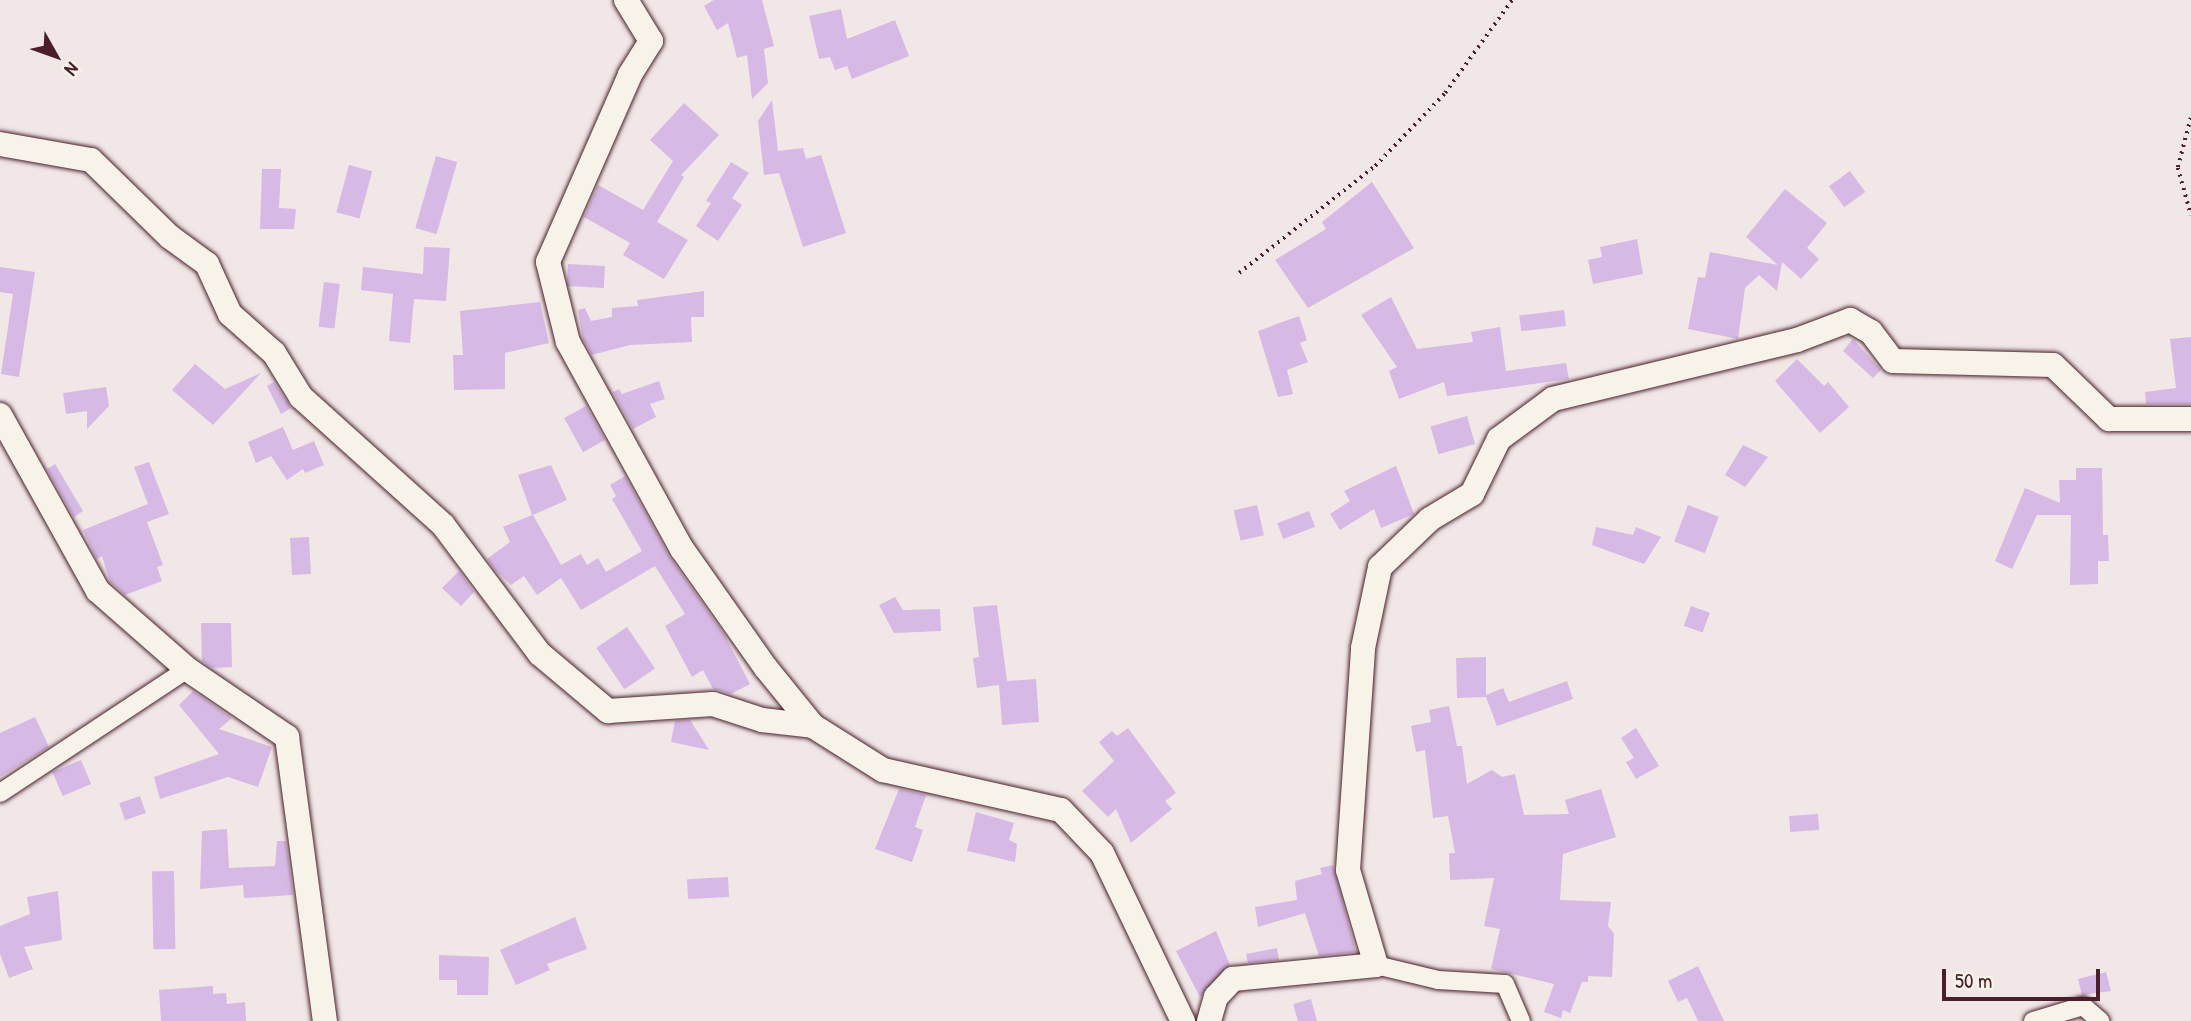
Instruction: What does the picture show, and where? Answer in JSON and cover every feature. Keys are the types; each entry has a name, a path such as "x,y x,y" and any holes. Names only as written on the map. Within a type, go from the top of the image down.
{"street":[{"path":"625,0 651,41 629,75 548,262 568,342 682,549 766,668 813,726 883,770 1061,810 1102,853 1183,1021"},
{"path":"0,144 91,160 170,237 207,264 230,314 274,353 301,397 443,525 540,654 608,711 713,705 762,720 813,726"},
{"path":"1376,965 1348,870 1363,648 1380,567 1430,519 1472,494 1499,439 1553,399 1797,340 1850,320 1871,332 1892,361 2053,365 2109,419 2191,419"},
{"path":"0,415 98,590 187,669 287,737 326,1021"},
{"path":"0,793 187,669"},
{"path":"1209,1021 1216,997 1233,979 1376,965 1438,980 1505,984 1521,1021"},
{"path":"2033,1021 2083,1006 2100,1021"}],"path":[{"path":"1239,273 1375,166 1445,93 1512,0"},
{"path":"2191,118 2178,168 2191,215"}],"building":[{"path":"714,0 762,0 774,46 764,49 768,83 752,99 747,55 737,58 728,23 717,30 704,6"},
{"path":"841,9 847,39 895,20 909,56 852,79 847,66 835,70 830,57 819,59 809,16"},
{"path":"772,100 778,151 803,148 806,159 821,155 846,233 803,247 779,173 764,175 758,121"},
{"path":"684,103 719,135 681,175 684,177 657,222 688,240 664,279 623,255 630,243 584,217 598,185 643,210 673,161 650,140"},
{"path":"436,156 457,162 436,234 415,228"},
{"path":"731,162 749,173 732,198 742,205 718,241 696,226 711,203 706,201"},
{"path":"349,165 372,171 360,219 336,212"},
{"path":"262,169 281,169 279,208 296,209 294,229 260,229"},
{"path":"1850,171 1865,192 1844,207 1829,186"},
{"path":"1372,182 1414,248 1308,308 1275,260 1326,229 1322,222"},
{"path":"1785,189 1827,223 1807,248 1819,259 1801,279 1782,262 1777,291 1759,275 1745,288 1738,339 1688,329 1698,277 1705,278 1710,252 1778,265 1746,237"},
{"path":"1637,239 1643,274 1593,284 1588,260 1602,257 1600,247"},
{"path":"424,247 450,248 446,301 414,299 410,343 389,341 393,294 361,290 363,267 423,274"},
{"path":"568,264 605,266 604,288 567,286"},
{"path":"0,267 35,272 19,377 1,374 13,294 0,292"},
{"path":"324,282 340,284 334,329 319,327"},
{"path":"704,291 704,317 691,317 692,342 630,345 592,355 583,339 578,310 585,308 591,321 612,317 612,308 638,306 637,300"},
{"path":"1391,297 1417,349 1473,342 1471,332 1500,327 1506,371 1566,363 1569,379 1447,396 1444,382 1399,399 1389,371 1397,367 1361,315"},
{"path":"540,302 549,343 505,353 505,389 454,390 453,355 463,355 460,311"},
{"path":"1564,310 1566,326 1521,331 1519,315"},
{"path":"1299,316 1307,340 1300,343 1308,362 1287,370 1293,394 1278,397 1258,331"},
{"path":"2191,337 2191,404 2146,404 2145,392 2176,388 2170,339"},
{"path":"1853,339 1881,370 1873,378 1843,351"},
{"path":"1797,359 1824,386 1828,382 1849,407 1820,433 1775,381"},
{"path":"195,364 225,389 261,373 213,425 172,390"},
{"path":"659,381 665,399 650,404 656,417 633,429 613,392 619,389 622,394"},
{"path":"274,382 291,408 281,414 267,386"},
{"path":"106,387 109,406 87,429 87,411 66,414 63,393"},
{"path":"586,406 605,440 583,452 564,418"},
{"path":"1467,416 1475,444 1438,454 1430,426"},
{"path":"283,427 293,450 314,441 324,465 305,473 303,469 287,480 271,456 256,463 248,442"},
{"path":"1743,445 1768,457 1745,487 1725,475"},
{"path":"149,462 169,514 147,522 163,565 157,567 162,581 125,595 110,582 102,556 97,559 83,530 148,504 134,467"},
{"path":"55,464 83,511 74,517 47,469"},
{"path":"551,465 567,500 533,515 561,565 581,554 587,565 598,558 606,572 642,551 612,499 616,496 610,485 625,476 669,556 724,634 750,684 731,694 713,689 703,670 692,677 665,626 685,614 655,566 581,610 561,578 537,595 524,576 511,585 495,570 487,559 510,542 503,527 532,515 518,475"},
{"path":"1396,466 1414,514 1381,528 1374,509 1340,530 1330,514 1350,501 1344,491"},
{"path":"2076,468 2102,468 2103,535 2108,535 2109,561 2098,561 2098,584 2070,585 2071,515 2037,515 2012,569 1995,561 2025,488 2060,503 2059,480 2076,480"},
{"path":"1257,505 1264,535 1241,541 1234,510"},
{"path":"1688,505 1719,517 1705,553 1674,541"},
{"path":"1309,511 1315,527 1283,539 1277,523"},
{"path":"1596,527 1633,535 1636,527 1661,537 1644,564 1592,545"},
{"path":"309,537 311,574 292,575 290,538"},
{"path":"459,571 474,592 461,606 442,588"},
{"path":"895,597 903,610 940,609 941,631 894,633 879,605"},
{"path":"997,605 1007,681 1036,679 1039,722 1002,725 999,685 977,688 973,658 979,657 973,607"},
{"path":"1691,606 1710,613 1703,633 1684,626"},
{"path":"201,623 231,623 232,667 212,668 202,661"},
{"path":"627,627 655,668 624,689 596,648"},
{"path":"1486,657 1486,695 1503,688 1509,702 1567,681 1573,699 1497,726 1486,697 1457,698 1456,658"},
{"path":"193,691 232,718 219,729 272,747 258,787 228,777 160,799 154,777 219,754 179,705"},
{"path":"1449,706 1457,746 1462,746 1467,784 1492,770 1502,777 1515,774 1524,815 1569,814 1565,800 1601,789 1616,837 1563,854 1560,900 1611,902 1608,926 1614,934 1612,977 1588,976 1588,982 1582,982 1570,1013 1563,1010 1561,1018 1544,1012 1554,984 1491,969 1500,929 1484,926 1494,878 1450,880 1449,853 1455,853 1448,816 1433,818 1425,750 1416,752 1411,726 1431,722 1429,710"},
{"path":"35,717 49,747 0,777 0,733"},
{"path":"690,720 709,750 671,742 675,721"},
{"path":"1128,728 1176,793 1165,801 1172,809 1131,843 1116,809 1108,817 1082,791 1114,761 1099,742 1112,731 1117,736"},
{"path":"1636,728 1659,766 1636,779 1626,762 1634,758 1621,738"},
{"path":"81,760 91,784 63,796 52,772"},
{"path":"899,789 926,795 915,827 923,830 912,862 875,849"},
{"path":"140,796 146,813 125,820 119,803"},
{"path":"976,812 1014,823 1009,840 1017,844 1015,862 967,851"},
{"path":"1818,814 1819,830 1790,832 1789,816"},
{"path":"227,829 229,868 275,866 277,841 286,841 293,895 244,898 243,885 200,889 202,831"},
{"path":"1333,865 1356,952 1319,956 1305,913 1258,927 1255,907 1297,900 1295,881 1322,874 1320,868"},
{"path":"152,871 174,871 175,949 153,949"},
{"path":"728,877 729,897 688,899 687,879"},
{"path":"58,891 62,940 24,947 33,969 9,978 0,954 0,926 30,914 27,897"},
{"path":"575,917 587,949 547,964 550,970 516,985 500,950"},
{"path":"1216,931 1230,965 1200,997 1176,951"},
{"path":"1277,948 1279,960 1248,963 1246,954"},
{"path":"439,955 489,957 488,995 457,995 457,980 439,980"},
{"path":"1698,966 1724,1021 1698,1021 1687,998 1678,1002 1668,981"},
{"path":"2106,972 2111,991 2082,995 2078,979"},
{"path":"213,986 213,994 226,993 227,1004 245,1002 246,1021 161,1021 159,990"},
{"path":"1311,999 1317,1021 1298,1021 1293,1004"}]}
